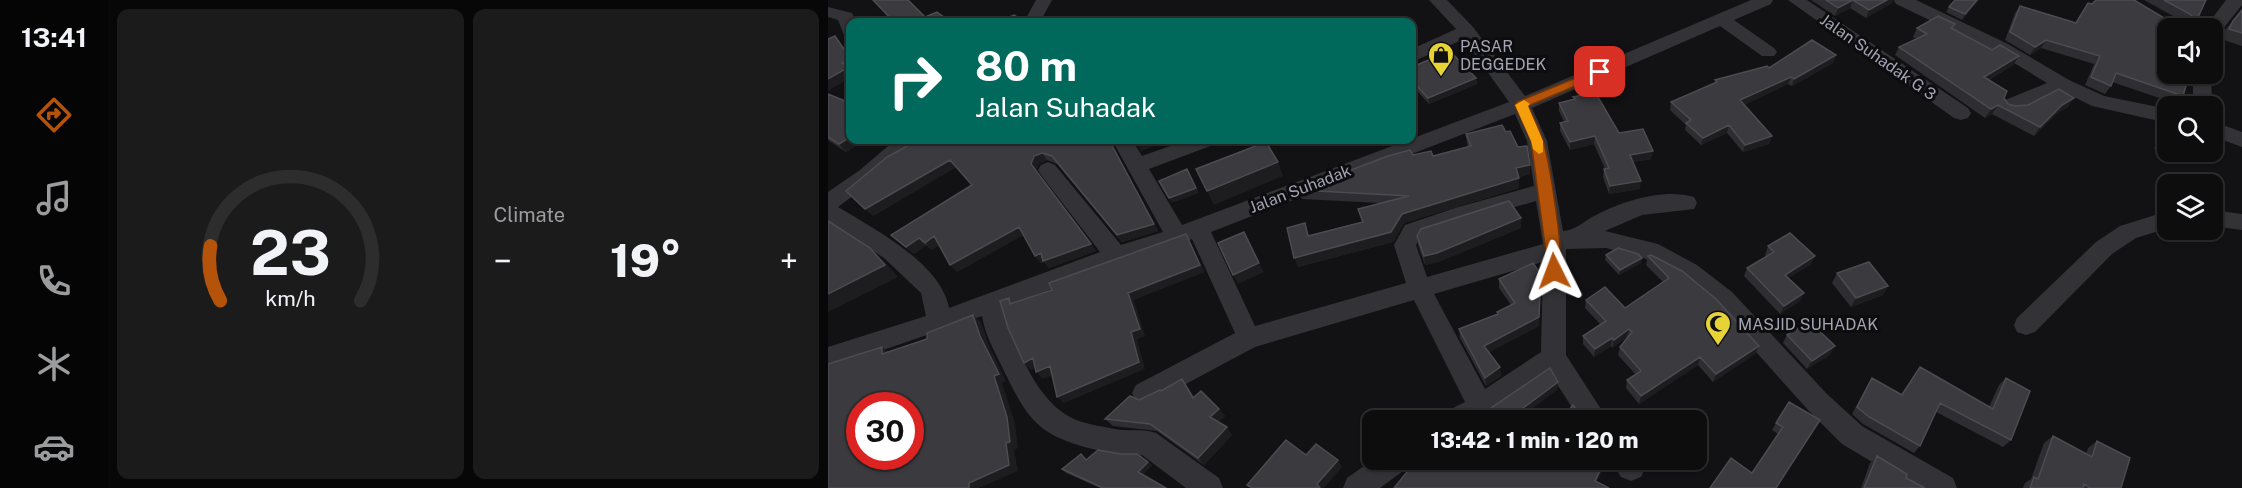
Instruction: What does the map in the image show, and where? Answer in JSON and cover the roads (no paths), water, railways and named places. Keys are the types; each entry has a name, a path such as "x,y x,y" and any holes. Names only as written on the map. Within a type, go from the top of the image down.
{"street":[{"path":"1034,18 1044,0"},
{"path":"1437,0 1467,31 1521,105 1537,141 1554,245 1553,357 1588,410"},
{"name":"Jalan Suhadak","path":"828,358 939,322 1187,232 1521,105 1765,0"},
{"name":"Jalan Suhadak G 3","path":"1796,0 1961,113"},
{"path":"1902,0 2002,48 2062,84 2099,100 2157,113"},
{"path":"2222,18 2235,0"},
{"path":"828,12 846,18"},
{"path":"1722,18 1768,52"},
{"path":"1416,54 1467,31"},
{"path":"2010,106 2062,84"},
{"path":"2223,133 2242,140"},
{"path":"828,203 867,175 902,144"},
{"path":"1124,144 1137,166 1187,232 1250,338"},
{"path":"1137,166 1195,144"},
{"path":"1048,171 1116,256"},
{"path":"1481,407 1419,288 1405,245 1406,240 1413,231 1455,216 1545,191"},
{"path":"1145,393 1250,338 1554,245 1579,236 1599,223 1632,208 1650,204 1686,202"},
{"path":"828,211 892,252 932,288 938,304 939,322"},
{"path":"2223,219 2242,222"},
{"path":"2026,325 2104,248 2128,232 2157,223"},
{"path":"1579,236 1628,244 1657,252 1681,265 1724,298 1801,384 1854,436 1943,488"},
{"path":"991,303 997,331 1029,395 1041,412 1058,425 1077,433 1128,445 1146,442 1209,488"},
{"path":"1475,410 1553,357"},
{"path":"1357,488 1382,470"}],"place":[{"name":"PASAR DEGGEDEK","path":"1441,78"},
{"name":"MASJID SUHADAK","path":"1718,347"}]}
